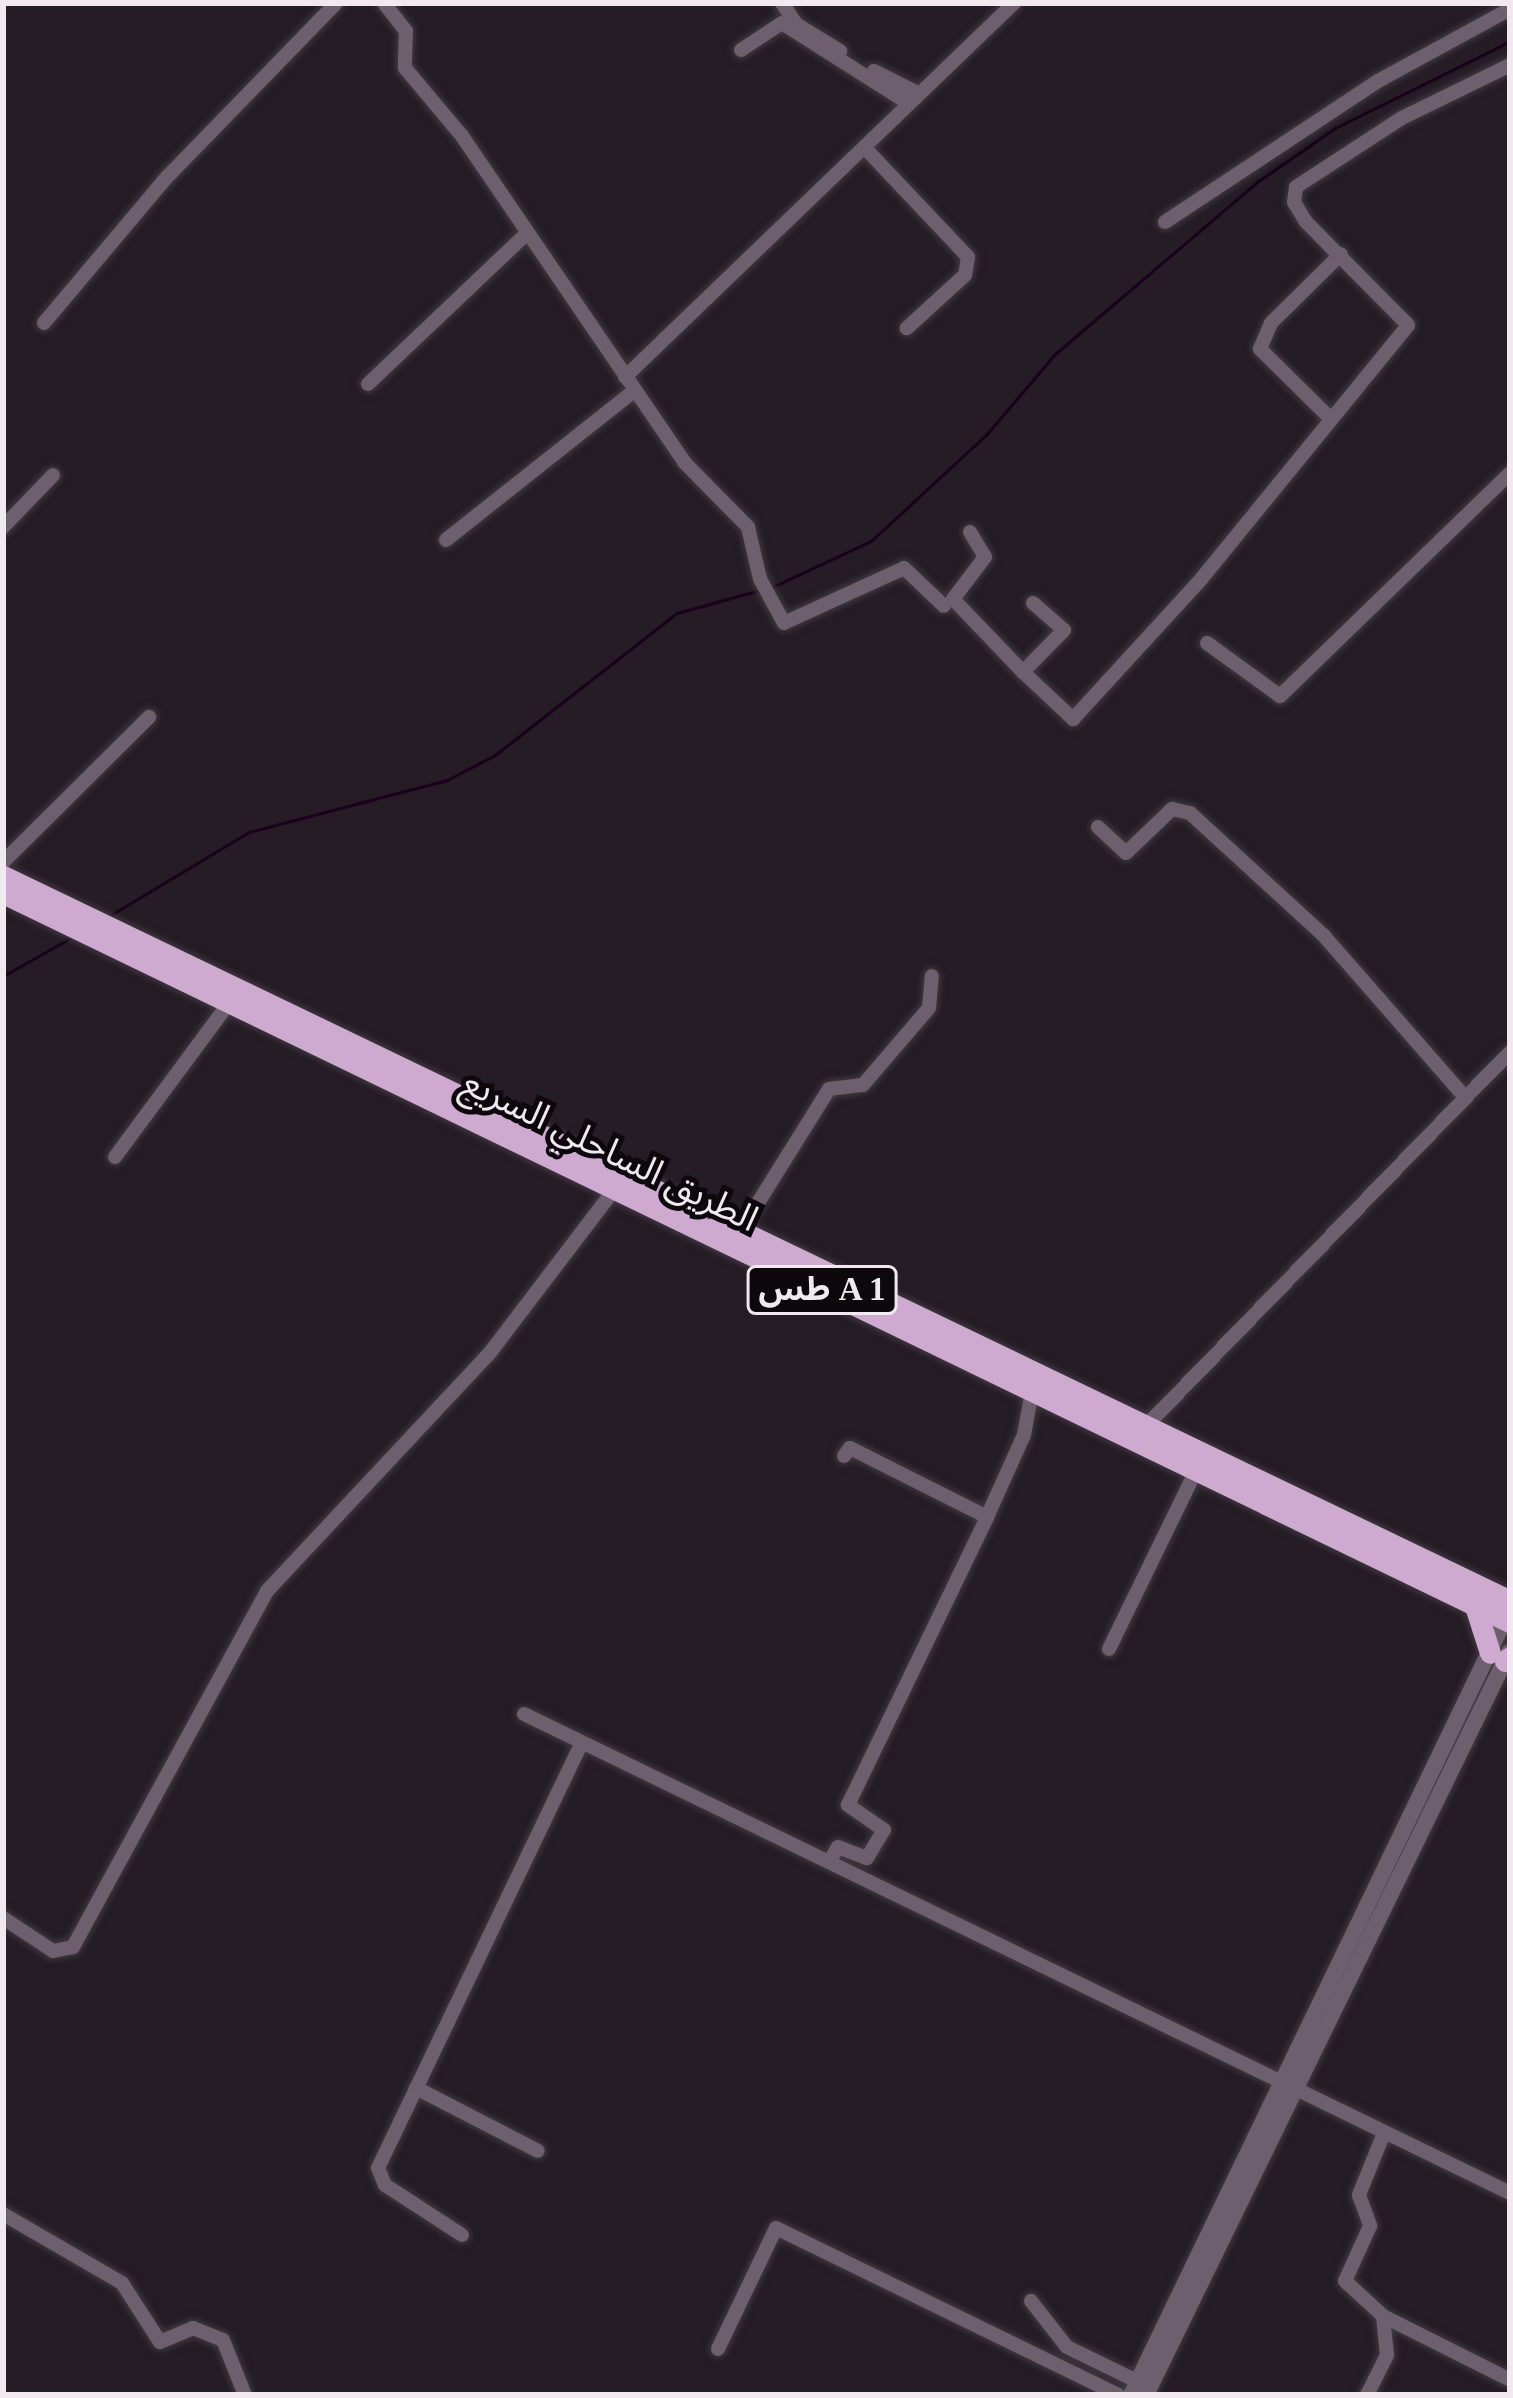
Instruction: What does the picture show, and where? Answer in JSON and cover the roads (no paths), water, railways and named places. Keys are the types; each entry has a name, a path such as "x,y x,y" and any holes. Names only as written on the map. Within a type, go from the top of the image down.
{"highway":[{"path":"3,876 139,951"},
{"path":"3,893 74,918"},
{"name":"الطريق الساحلي السريع","path":"139,951 230,1003 1195,1473 1474,1605 1509,1613"},
{"name":"الطريق الساحلي السريع","path":"139,951 741,1230 1147,1425 1509,1613"},
{"path":"1474,1605 1504,1655"}],"street":[{"path":"44,323 168,176 336,3"},
{"path":"384,3 406,31 405,68 462,136 525,235 684,462 748,527 760,579 784,622 904,568 944,606"},
{"path":"782,3 796,24 913,98"},
{"path":"625,377 1014,3"},
{"path":"1165,222 1378,81 1510,9"},
{"path":"741,50 782,23 913,98"},
{"path":"970,532 985,557 953,599 1073,719 1081,715 1408,325 1306,222 1294,202 1296,187 1402,118 1510,65"},
{"path":"865,148 968,256 965,275 907,328"},
{"path":"368,384 525,235"},
{"path":"1331,419 1260,349 1270,323 1341,254"},
{"path":"446,540 634,391"},
{"path":"1207,644 1280,696 1510,473"},
{"path":"3,527 53,475"},
{"path":"1023,672 1064,630 1033,603"},
{"path":"3,862 148,717"},
{"path":"1097,827 1126,853 1172,809 1190,813 1324,936 1466,1098"},
{"path":"741,1230 829,1089 863,1085 929,1008 932,976"},
{"path":"115,1157 230,1003"},
{"path":"1147,1425 1510,1052"},
{"path":"3,1918 53,1951 73,1947 268,1591 455,1393 614,1191"},
{"path":"829,1862 838,1847 867,1858 884,1830 848,1805 1024,1436 1032,1390"},
{"path":"844,1456 850,1448 987,1517"},
{"path":"1109,1649 1195,1473"},
{"path":"1031,2301 1067,2347 1141,2390 1446,1761 1504,1655 1509,1613"},
{"path":"524,1714 1510,2194"},
{"path":"462,2235 380,2179 379,2163 582,1743"},
{"path":"416,2088 538,2151"},
{"path":"1384,2133 1359,2194 1370,2225 1345,2281 1383,2316 1510,2380"},
{"path":"3,2214 122,2283 160,2342 193,2328 224,2340 245,2395"},
{"path":"718,2349 776,2228 1118,2395"},
{"path":"1367,2395 1387,2354 1383,2316"}],"waterway":[{"path":"770,588 871,541 986,435 1055,354 1257,182 1335,128 1510,41"},
{"path":"109,916 249,832 447,780 495,755 677,613 760,590"},
{"path":"3,976 74,936"}]}
